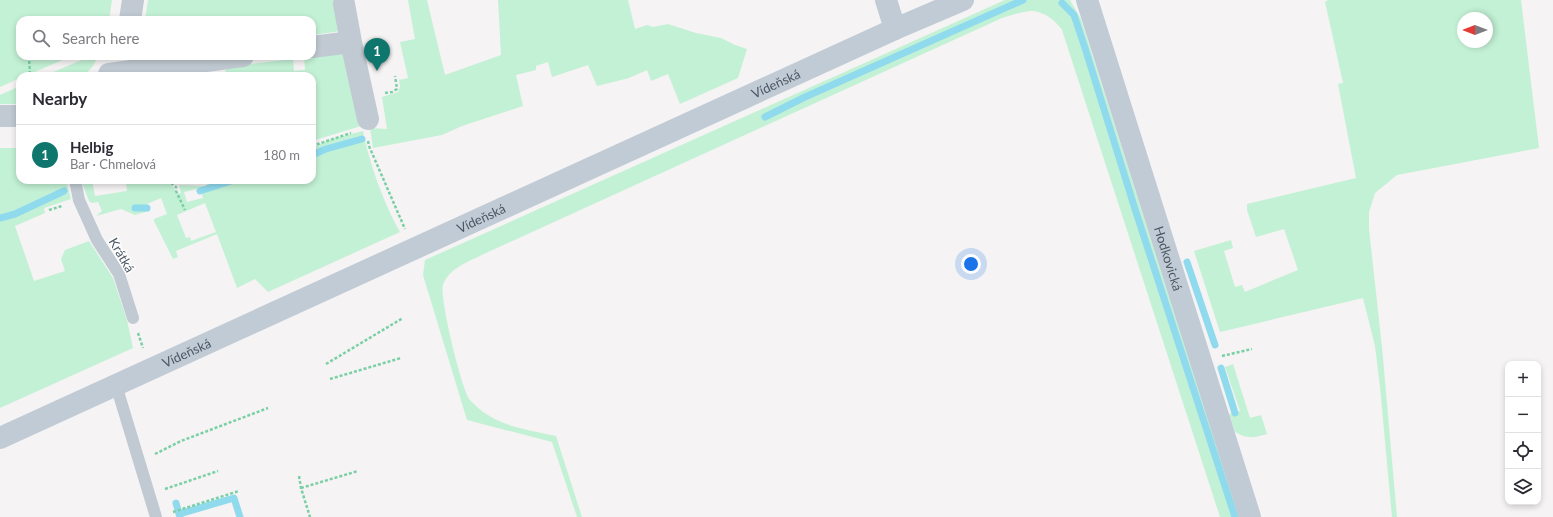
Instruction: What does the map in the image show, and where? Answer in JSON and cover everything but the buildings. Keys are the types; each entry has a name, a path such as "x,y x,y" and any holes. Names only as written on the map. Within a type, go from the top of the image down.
{"main road":[{"path":"886,0 896,29"},
{"name":"Vídeňská","path":"0,438 896,29 963,0"},
{"name":"Hodkovická","path":"1087,0 1250,517"}],"street":[{"path":"131,16 133,0"},
{"path":"344,4 350,42 367,123"},
{"path":"316,46 350,42"},
{"path":"112,69 203,60"},
{"path":"0,116 16,116"}],"lane":[{"name":"Krátká","path":"76,184 79,200 96,240 119,274 133,318"},
{"path":"116,384 156,517"}],"path":[{"path":"29,60 30,72"},
{"path":"316,144 367,123 369,146 403,225"},
{"path":"172,184 176,187 176,192 185,210"},
{"path":"133,318 149,369"},
{"path":"326,364 404,318"},
{"path":"1200,361 1252,349"},
{"path":"330,379 401,358"},
{"path":"140,462 181,441 268,408"},
{"path":"150,494 218,471"},
{"path":"301,488 358,471"},
{"path":"300,476 301,488 310,517"},
{"path":"177,511 239,491"}],"green space":[{"path":"0,0 112,0 110,16 16,16 16,60 63,60 34,72 16,72 16,80 0,87"},
{"path":"148,0 335,0 341,31 316,34 316,16 146,16"},
{"path":"408,0 427,0 445,75 501,55 498,0 628,0 635,29 647,25 653,27 668,24 696,33 721,38 747,49 738,78 680,104 668,74 651,81 647,70 629,78 597,86 588,65 552,77 548,62 536,66 536,70 516,75 523,106 462,126 442,135 373,148 370,128 387,129 382,97 398,92 400,87 399,80 408,78 400,42 415,39"},
{"path":"1005,0 1070,0 1081,19 1239,517 1220,517 1062,30 1057,23 1050,18 1042,13 1033,11 1022,12 1002,18 488,252 450,273 443,285 444,307 457,363 466,393 470,400 479,409 499,421 556,436 582,517 577,517 552,442 467,420 423,275 425,260"},
{"path":"1328,0 1521,0 1539,148 1397,175 1375,193 1369,212 1369,229 1382,347 1397,517 1392,517 1375,346 1363,298 1220,332 1194,251 1231,240 1233,248 1224,251 1235,287 1242,285 1245,292 1298,270 1284,229 1256,237 1247,210 1247,204 1356,178 1338,84 1343,83 1325,2"},
{"path":"346,52 361,126 316,140 316,72 226,72 225,67 284,60 293,60 294,71 305,70 304,60 316,60 316,55"},
{"path":"82,60 96,60 88,72 53,72"},
{"path":"16,88 16,104 0,104 0,95"},
{"path":"363,131 378,183 388,209 400,232 268,292 255,279 237,288 217,234 176,251 178,257 173,259 154,221 154,219 167,214 161,198 147,204 149,211 135,215 121,209 96,216 102,211 98,202 92,203 89,201 82,184 93,184 95,196 127,191 126,184 170,184 174,188 176,194 181,193 179,185 316,184 316,146 332,139","holes":["200,188 203,198 187,202 184,192","205,203 216,232 191,241 190,237 186,238 177,215"]},
{"path":"0,148 16,148 16,184 67,184 71,199 44,208 45,213 15,226 34,281 65,271 61,259 65,250 89,241 113,278 127,320 133,348 0,408"},
{"path":"1233,364 1250,418 1261,415 1267,434 1251,437 1235,432 1229,414 1240,411 1225,367"}],"waterway":[{"path":"765,117 805,97 1023,0"},
{"path":"1062,3 1074,15 1235,517"},
{"path":"316,153 362,139"},
{"path":"200,191 222,184"},
{"path":"0,218 15,214 64,191"},
{"path":"135,208 147,208"},
{"path":"1187,262 1215,345"},
{"path":"1221,368 1235,413"},
{"path":"179,514 234,498 240,517"},
{"path":"176,503 180,517"}],"place":[{"name":"Helbig","path":"377,71"}]}
